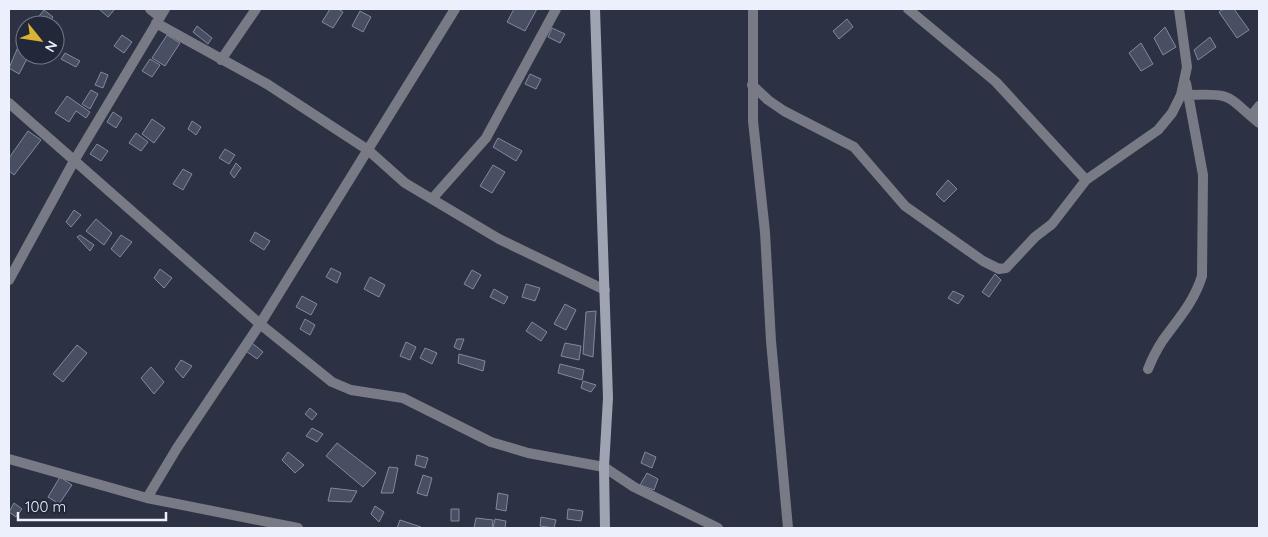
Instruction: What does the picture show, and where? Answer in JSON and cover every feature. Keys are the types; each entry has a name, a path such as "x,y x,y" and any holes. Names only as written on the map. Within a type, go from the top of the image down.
{"street":[{"path":"150,9 221,60 267,84 368,150 405,183 499,239 604,290"},
{"path":"221,60 256,9"},
{"path":"147,498 182,440 260,324 455,9"},
{"path":"432,199 486,138 556,9"},
{"path":"595,9 608,398 604,467 605,528"},
{"path":"753,9 753,121 765,232 771,341 788,528"},
{"path":"908,9 996,82 1086,180"},
{"path":"752,85 768,100 784,111 854,147 862,154 875,174 905,206 983,261 999,270 1006,268 1014,262 1035,237 1052,224 1086,180 1158,130 1172,113 1185,82 1188,67 1180,9"},
{"path":"9,280 74,161 160,16"},
{"path":"1148,369 1161,342 1188,308 1198,289 1202,276 1203,175 1185,82"},
{"path":"1188,96 1222,94 1236,101 1255,120 1259,106"},
{"path":"9,103 260,324 332,382 351,390 403,398 491,442 528,453 604,467 634,487 718,528"},
{"path":"9,459 147,498 298,528"}],"building":[{"path":"99,9 115,9 108,17"},
{"path":"330,9 338,9 343,12 333,28 322,22"},
{"path":"514,9 537,9 525,31 507,22"},
{"path":"1223,9 1234,9 1249,30 1237,38 1219,12"},
{"path":"44,10 50,15 40,15"},
{"path":"360,11 371,17 363,32 352,26"},
{"path":"847,19 853,27 839,39 833,31"},
{"path":"197,26 212,38 208,44 193,32"},
{"path":"1165,27 1176,47 1163,55 1154,38"},
{"path":"552,28 565,34 560,43 548,37"},
{"path":"122,35 132,42 124,53 114,46"},
{"path":"167,35 180,43 165,66 152,58"},
{"path":"1210,37 1216,47 1198,60 1194,50"},
{"path":"1141,43 1153,64 1141,71 1129,53"},
{"path":"65,53 80,61 76,67 65,61"},
{"path":"15,54 15,65 24,65 19,74 9,68"},
{"path":"150,59 160,65 152,77 142,71"},
{"path":"101,72 108,75 103,88 95,85"},
{"path":"530,74 541,79 536,89 525,84"},
{"path":"91,90 98,94 90,109 82,104"},
{"path":"67,96 90,112 86,118 76,111 69,122 55,113"},
{"path":"113,112 122,118 116,128 107,122"},
{"path":"152,119 165,128 154,143 142,134"},
{"path":"192,121 201,127 196,135 188,129"},
{"path":"28,131 41,140 14,175 9,171 9,158"},
{"path":"136,133 148,142 141,151 129,143"},
{"path":"498,138 522,151 516,161 493,147"},
{"path":"97,144 108,151 101,161 90,154"},
{"path":"225,149 235,155 229,164 219,158"},
{"path":"236,163 241,168 234,178 230,173"},
{"path":"493,165 505,172 492,193 480,186"},
{"path":"183,169 192,174 183,190 173,184"},
{"path":"948,180 957,189 944,202 936,194"},
{"path":"74,210 81,215 71,227 66,222"},
{"path":"96,219 112,233 104,245 86,231"},
{"path":"255,232 270,241 264,250 250,241"},
{"path":"80,235 94,245 90,251 77,237"},
{"path":"121,235 132,242 120,257 111,249"},
{"path":"331,268 341,273 337,283 326,277"},
{"path":"160,269 172,278 164,288 154,278"},
{"path":"472,270 481,275 473,289 464,284"},
{"path":"995,274 1001,280 989,297 982,292"},
{"path":"370,277 385,285 379,297 364,289"},
{"path":"526,284 540,288 535,301 522,297"},
{"path":"494,289 508,297 504,304 490,297"},
{"path":"953,291 964,296 958,304 948,298"},
{"path":"302,296 317,304 311,315 296,307"},
{"path":"565,304 576,310 566,330 554,324"},
{"path":"596,311 593,357 583,354 586,312"},
{"path":"305,319 315,325 310,335 300,329"},
{"path":"532,322 547,332 541,341 526,331"},
{"path":"457,339 464,339 460,350 454,347"},
{"path":"406,342 416,347 410,360 400,356"},
{"path":"252,343 263,352 257,359 246,351"},
{"path":"565,343 581,346 579,360 561,356"},
{"path":"77,345 87,353 63,382 53,374"},
{"path":"425,348 437,353 432,364 420,358"},
{"path":"459,354 485,361 483,371 458,363"},
{"path":"181,360 192,366 183,378 175,369"},
{"path":"560,364 584,370 582,380 558,373"},
{"path":"151,367 164,382 154,394 141,378"},
{"path":"583,381 596,385 591,392 581,388"},
{"path":"310,408 317,414 312,420 305,414"},
{"path":"312,428 323,434 317,442 306,436"},
{"path":"337,443 376,473 363,487 326,456"},
{"path":"288,452 304,465 295,473 282,460"},
{"path":"645,452 656,457 652,468 641,463"},
{"path":"417,455 428,458 425,468 415,465"},
{"path":"389,467 398,468 393,493 381,493"},
{"path":"647,473 658,479 654,490 640,485"},
{"path":"423,475 432,478 427,496 417,493"},
{"path":"60,477 72,485 59,504 48,497"},
{"path":"331,488 357,491 351,502 328,501"},
{"path":"498,493 508,495 506,511 496,509"},
{"path":"14,503 22,509 16,517 9,512"},
{"path":"375,506 384,512 379,522 371,514"},
{"path":"451,509 459,509 459,521 451,521"},
{"path":"568,509 583,511 581,521 567,519"},
{"path":"541,517 556,520 554,528 540,526"},
{"path":"476,518 493,520 492,528 474,528"},
{"path":"495,519 506,521 505,528 493,528"},
{"path":"400,520 421,527 397,528"}]}
